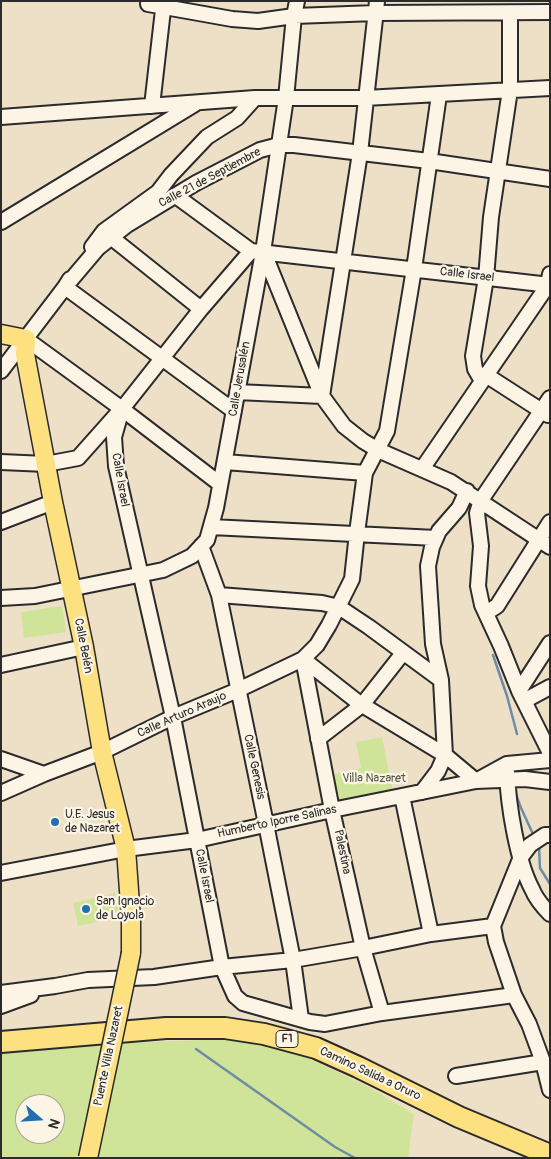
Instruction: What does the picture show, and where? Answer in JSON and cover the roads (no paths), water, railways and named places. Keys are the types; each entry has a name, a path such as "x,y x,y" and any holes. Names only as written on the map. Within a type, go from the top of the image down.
{"highway":[{"name":"Camino Salida a Oruro","path":"1,1042 166,1028 225,1028 264,1034 316,1048 459,1117 550,1156"}],"main road":[{"path":"1,334 26,339"},
{"name":"Calle Belén","path":"26,339 25,354 53,502 84,647 102,752 126,849 131,918 130,953"},
{"name":"Puente Villa Nazaret","path":"88,1158 130,953"}],"street":[{"name":"Calle Jerusalén","path":"1,598 35,596 163,570 192,556 207,540 234,411 257,252 279,145 297,1"},
{"path":"148,4 164,4 232,19 258,21 376,7 550,12"},
{"path":"152,106 164,4"},
{"path":"322,396 360,154 376,7"},
{"path":"510,12 510,90 491,217 486,278 473,356 474,369 484,378 546,413"},
{"path":"1,117 255,98 365,98 550,88"},
{"path":"224,462 365,473 387,431 414,269 438,94"},
{"path":"234,411 65,287 104,231 158,192 171,175 207,137 236,118 255,98"},
{"path":"1,222 198,102"},
{"name":"Calle 21 de Septiembre","path":"1,371 65,287 98,248 127,225 260,150 279,145 294,145 360,154 428,160 550,179"},
{"path":"176,196 257,252 322,396 344,426 378,450 451,482 544,543"},
{"path":"112,238 201,309"},
{"name":"Calle Israel","path":"301,1019 243,1003 235,996 222,967 172,716 116,466 114,437 122,409 201,309 257,252 486,278 549,281"},
{"path":"422,469 549,281"},
{"path":"26,339 220,484"},
{"path":"237,392 322,396"},
{"path":"550,398 546,413 481,500 477,514 481,546 478,586 482,605 521,696 550,753"},
{"path":"1,462 46,464 78,458 122,409"},
{"name":"Calle Arturo Araujo","path":"1,793 102,752 172,716 238,690 303,659 317,645 339,607 352,579 365,473"},
{"path":"422,792 438,771 445,755 441,680 433,644 428,566 432,547 439,531 459,508 466,491"},
{"path":"1,522 53,502"},
{"path":"486,613 497,606 544,543 550,522"},
{"path":"211,527 436,538"},
{"name":"Calle Genesis","path":"201,546 219,595 293,960 301,1019"},
{"path":"219,595 322,603 339,607 441,680"},
{"path":"521,696 550,643"},
{"path":"1,665 84,647"},
{"path":"318,739 362,705 402,653"},
{"path":"303,659 362,705 445,755 476,780 550,782"},
{"name":"Palestina","path":"303,659 332,810 363,948 382,1013"},
{"path":"521,696 550,687"},
{"path":"1,759 44,774"},
{"name":"Humberto Iporre Salinas","path":"1,873 126,849 197,840 476,780 507,764 550,760"},
{"path":"507,764 516,840 531,888 540,903 550,914"},
{"path":"402,796 431,934"},
{"path":"550,835 545,835 530,845 521,857 493,926 496,942 514,994 529,1024 543,1062 550,1090"},
{"path":"1,993 88,980 154,977 222,967 293,960 431,934 493,926"},
{"path":"1,1006 56,986"},
{"path":"301,1019 325,1024 382,1013 514,994"},
{"path":"456,1076 543,1062"}],"waterway":[{"path":"493,655 517,734"},
{"path":"514,789 533,834"},
{"path":"539,846 540,868 550,884"},
{"path":"196,1049 335,1147 355,1158"}],"place":[{"name":"U.E. Jesus de Nazaret","path":"55,822"},
{"name":"San Ignacio de Loyola","path":"86,909"}],"park label":[{"name":"Villa Nazaret","path":"374,779"}]}
